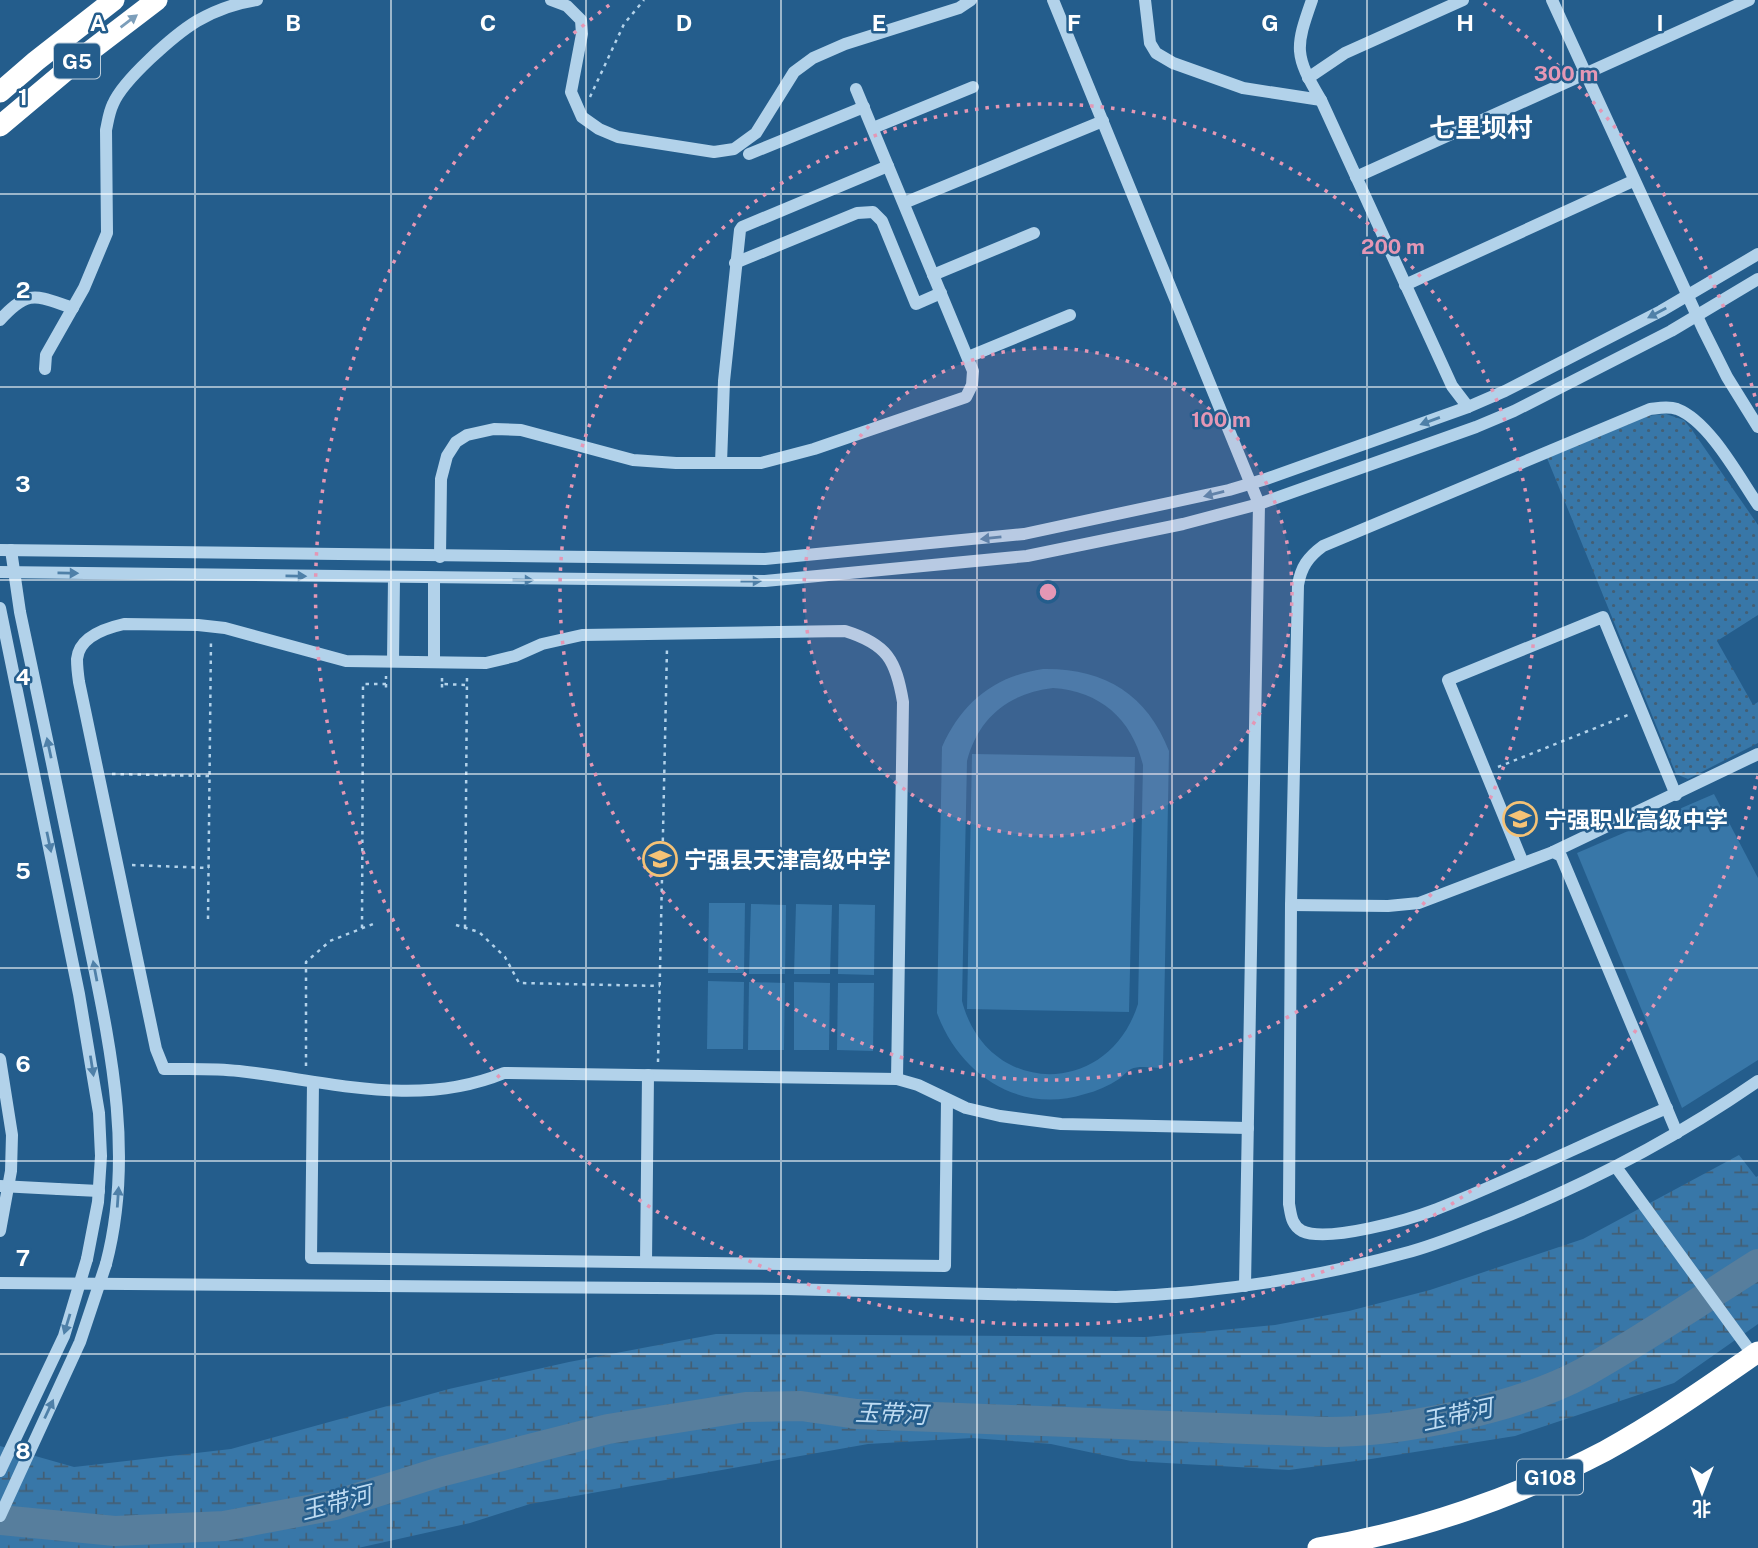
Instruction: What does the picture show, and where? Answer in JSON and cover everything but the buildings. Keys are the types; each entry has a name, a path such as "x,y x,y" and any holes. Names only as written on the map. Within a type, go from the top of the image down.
{"highway":[{"name":"G5","path":"0,92 114,0"},
{"name":"G5","path":"0,126 81,58 157,0"},
{"name":"G108","path":"1318,1548 1351,1545 1437,1520 1570,1468 1639,1431 1756,1354"}],"street":[{"path":"45,369 47,355 84,288 107,233 106,130 108,116 117,97 140,69 195,22 228,6 257,0"},
{"path":"551,0 567,6 581,20 582,34 571,92 582,117 618,138 713,152 734,149 761,128 794,72 813,58 845,44 959,8 971,0"},
{"path":"1053,0 1259,504 1245,1286"},
{"path":"1145,0 1152,48 1173,63 1243,88 1321,100"},
{"path":"1312,0 1299,40 1301,61 1452,386 1468,407"},
{"path":"1308,78 1345,53 1463,0"},
{"path":"1552,0 1697,316 1727,377 1758,426"},
{"path":"1356,177 1749,0"},
{"path":"873,128 973,87"},
{"path":"440,557 441,479 447,456 456,442 467,435 494,429 522,430 633,460 721,463 774,461 966,397 973,378 968,357 856,89"},
{"path":"749,154 864,107"},
{"path":"904,203 1103,121"},
{"path":"721,463 724,381 737,239 742,227 888,166"},
{"path":"1405,285 1633,181"},
{"path":"735,262 857,213 873,212 882,221 916,304 941,293"},
{"path":"933,275 1034,233"},
{"path":"0,1516 80,1342 106,1264 118,1204 120,1157 119,1111 98,990 14,572 5,550 752,559 822,555 1024,534 1251,484 1468,407 1688,296 1758,254"},
{"path":"0,572 765,581 1027,556 1184,524 1259,504 1394,458 1489,422 1538,399 1697,316 1758,279"},
{"path":"0,320 15,304 27,298 41,297 73,307"},
{"path":"968,357 1070,315"},
{"path":"1667,1108 1435,1210 1363,1230 1322,1234 1303,1231 1293,1223 1289,1204 1291,905 1298,585 1301,570 1323,546 1629,416 1659,408 1680,410 1696,421 1712,439 1758,505"},
{"path":"390,666 394,578"},
{"path":"434,578 438,666"},
{"path":"0,608 92,1064 99,1113 99,1191 87,1259 64,1336 0,1471"},
{"path":"1523,863 1448,680 1603,617 1676,795"},
{"path":"897,1079 903,702 899,674 885,652 869,638 845,631 582,635 542,644 515,656 486,663 438,666 390,666 346,661 212,626 124,624 100,632 85,642 77,659 79,682 156,1049 164,1069 236,1071 363,1089 412,1092 475,1083 504,1073 897,1079 918,1085 966,1108 1000,1116 1061,1124 1248,1128"},
{"path":"1291,905 1388,906 1419,903 1553,852 1758,754"},
{"path":"1553,852 1560,856 1677,1133"},
{"path":"0,1059 12,1135 11,1171 0,1231"},
{"path":"646,1262 653,1076"},
{"path":"0,1283 784,1289 1116,1297 1165,1295 1245,1286 1316,1275 1408,1253 1509,1215 1616,1167 1677,1133 1758,1081"},
{"path":"310,1082 311,1258 945,1266 947,1100"},
{"path":"1616,1167 1738,1335 1756,1354"},
{"path":"0,1186 99,1191"}],"path":[{"path":"582,117 624,24 644,0"},
{"path":"208,919 212,626"},
{"path":"653,1076 660,986 667,634"},
{"path":"464,928 467,663"},
{"path":"386,691 390,666"},
{"path":"438,666 442,692"},
{"path":"362,928 363,684 386,684"},
{"path":"442,684 467,685"},
{"path":"1486,772 1641,710"},
{"path":"98,773 210,776"},
{"path":"117,864 209,868"},
{"path":"310,1082 306,962 330,941 373,924"},
{"path":"456,925 479,932 505,957 519,983 660,986"}],"green space":[{"path":"1666,414 1684,420 1758,525 1758,615 1717,641 1753,705 1758,702 1758,743 1688,779 1676,774 1547,458 1647,416"},
{"path":"1043,669 1085,673 1121,688 1149,714 1169,751 1163,1068 1134,1068 1102,1088 1060,1099 1037,1099 994,1084 976,1071 960,1054 937,1013 942,747 959,717 970,704 995,685","holes":["1053,688 1070,690 1112,710 1131,734 1143,765 1138,1004 1123,1035 1101,1057 1076,1070 1048,1074 1021,1069 996,1055 976,1033 962,1001 967,761 987,720 1009,702 1037,691"]},
{"path":"972,754 1135,757 1129,1012 967,1009"},
{"path":"1714,794 1758,878 1758,1060 1682,1108 1577,853"},
{"path":"709,903 745,903 744,973 708,973"},
{"path":"751,904 786,905 785,974 749,974"},
{"path":"796,904 832,905 830,974 794,974"},
{"path":"839,904 875,905 874,975 838,974"},
{"path":"708,981 744,982 743,1049 707,1049"},
{"path":"749,982 785,983 784,1050 748,1050"},
{"path":"794,982 830,983 829,1050 794,1050"},
{"path":"838,983 874,983 873,1051 837,1050"},
{"path":"1739,1155 1756,1177 1758,1176 1758,1324 1674,1383 1515,1436 1289,1470 1131,1461 1051,1444 972,1438 868,1444 530,1504 470,1523 358,1548 0,1548 0,1446 74,1467 231,1449 449,1389 569,1362 716,1334 1146,1337 1275,1325 1349,1311 1430,1290 1583,1239"}],"waterway":[{"name":"玉带河","path":"0,1520 115,1531 224,1526 335,1505 440,1472 608,1429 746,1407 801,1406 857,1414 1326,1432 1424,1423 1494,1407 1558,1385 1629,1346 1758,1264"}],"place":[{"name":"宁强职业高级中学","path":"1520,819"},
{"name":"宁强县天津高级中学","path":"660,859"}],"district":[{"name":"七里坝村","path":"1481,127"}]}
